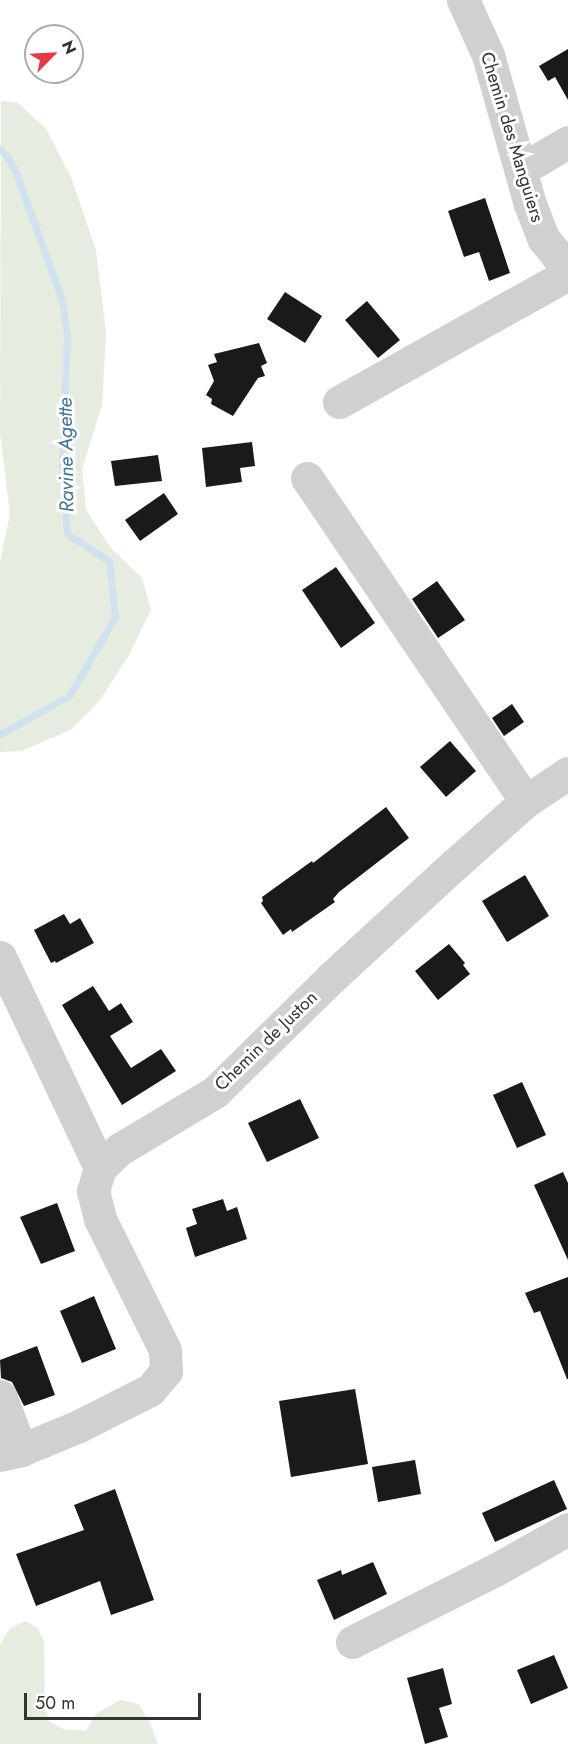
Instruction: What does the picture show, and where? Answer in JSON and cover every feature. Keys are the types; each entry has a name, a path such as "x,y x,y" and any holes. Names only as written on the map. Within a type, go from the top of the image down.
{"street":[{"name":"Chemin des Manguiers","path":"463,0 488,55 543,238 568,269"},
{"path":"522,169 568,142"},
{"path":"339,402 568,274"},
{"path":"307,478 526,801"},
{"name":"Chemin de Juston","path":"100,1167 120,1149 215,1092 331,978 526,801 568,773"},
{"path":"0,957 100,1167 93,1191 100,1218 165,1350 166,1371 150,1390 79,1426 10,1453 0,1396"},
{"path":"352,1642 495,1570 568,1529"}],"shaded area":[{"path":"1,101 18,103 46,129 71,177 96,250 106,333 102,405 82,469 86,510 110,547 142,578 151,610 129,655 100,700 72,729 22,751 0,752 0,562 10,514 0,433"},
{"path":"26,1621 38,1628 44,1642 45,1708 49,1721 63,1729 86,1731 96,1714 120,1700 138,1704 149,1720 158,1744 0,1744 0,1645 10,1628"}],"building":[{"path":"568,49 568,100 555,77 548,81 539,66"},
{"path":"485,198 510,273 489,281 479,252 464,257 448,211"},
{"path":"285,292 322,316 305,343 267,319"},
{"path":"367,301 400,340 378,358 345,320"},
{"path":"259,343 267,363 261,366 265,376 258,378 233,416 211,404 212,399 206,395 214,381 208,365 217,362 214,354"},
{"path":"252,442 255,466 240,468 242,482 206,487 202,448"},
{"path":"158,455 162,481 115,486 111,461"},
{"path":"164,493 178,514 140,541 125,520"},
{"path":"336,567 375,623 341,648 302,590"},
{"path":"437,581 465,620 438,638 412,599"},
{"path":"512,704 524,722 504,736 492,718"},
{"path":"450,741 476,771 446,797 420,767"},
{"path":"386,807 409,838 339,892 333,899 335,902 292,932 291,929 283,935 261,903 262,897 312,861 313,863"},
{"path":"525,875 549,916 507,942 482,901"},
{"path":"64,914 70,924 80,918 94,943 56,963 55,961 51,963 34,930"},
{"path":"449,944 465,963 463,965 470,974 438,1000 415,971"},
{"path":"93,986 109,1011 121,1003 133,1022 110,1036 131,1068 161,1049 176,1071 122,1105 62,1005"},
{"path":"522,1082 546,1135 517,1148 493,1095"},
{"path":"300,1099 319,1138 267,1162 248,1123"},
{"path":"563,1172 568,1183 568,1260 534,1185"},
{"path":"223,1199 227,1211 237,1207 247,1239 195,1257 186,1228 197,1224 192,1209"},
{"path":"57,1203 75,1251 41,1264 20,1217"},
{"path":"568,1277 567,1379 540,1311 534,1313 525,1293"},
{"path":"94,1296 116,1349 82,1363 60,1311"},
{"path":"37,1346 55,1395 24,1406 12,1382 1,1378 0,1360"},
{"path":"355,1389 368,1464 291,1477 279,1401"},
{"path":"415,1460 421,1494 378,1502 372,1467"},
{"path":"554,1480 567,1509 495,1542 482,1513"},
{"path":"115,1489 154,1600 111,1615 100,1581 36,1606 16,1554 84,1530 74,1505"},
{"path":"373,1562 387,1594 334,1620 317,1580 341,1570 342,1575"},
{"path":"554,1655 568,1688 531,1704 517,1670"},
{"path":"443,1668 452,1704 439,1708 448,1737 425,1744 407,1678"}],"waterway":[{"name":"Ravine Agette","path":"0,149 9,159 16,173 62,300 67,334 62,462 67,534 109,561 115,617 69,696 0,734"}]}
